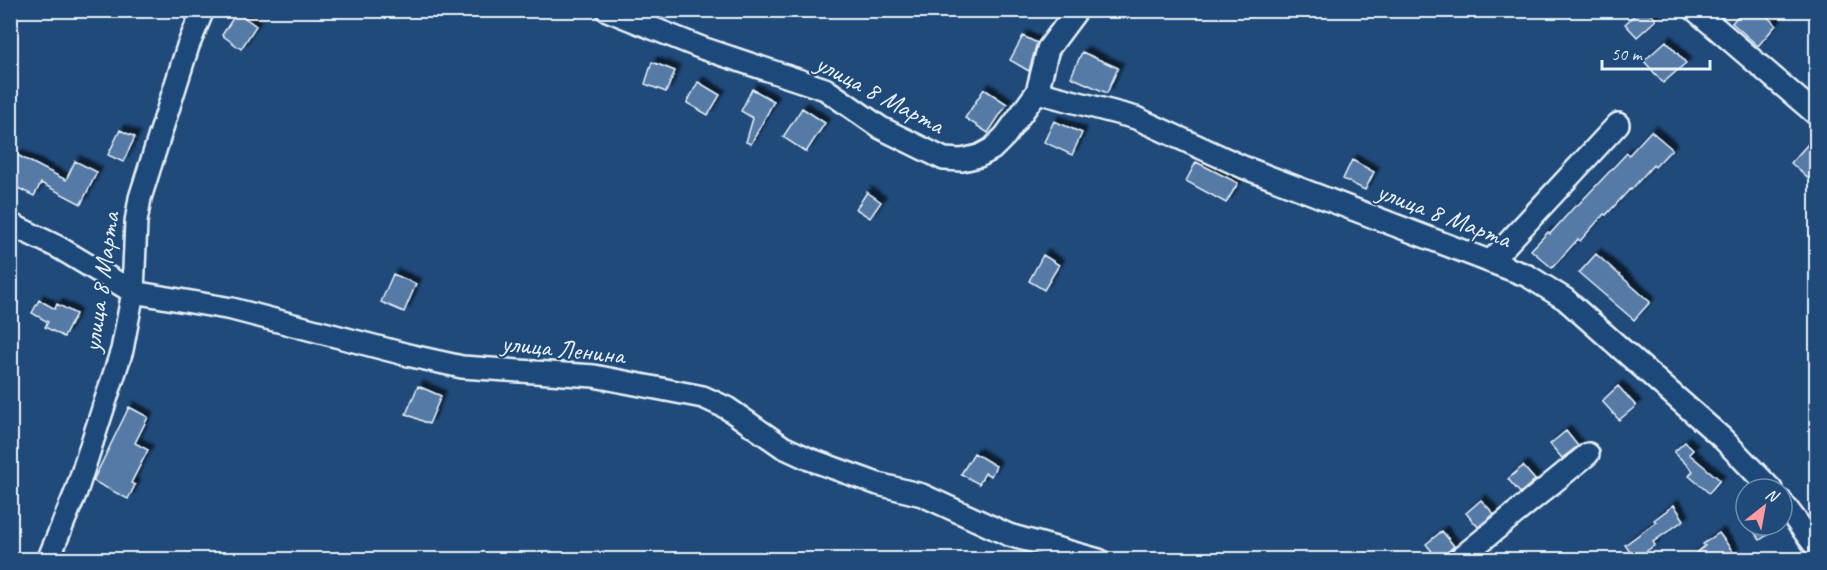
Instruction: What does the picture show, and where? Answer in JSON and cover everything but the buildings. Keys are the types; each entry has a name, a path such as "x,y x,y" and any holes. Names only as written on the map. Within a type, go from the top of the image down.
{"street":[{"name":"улица 8 Марта","path":"48,560 76,492 128,330 133,292 136,222 140,198 188,46 203,10"},
{"name":"улица 8 Марта","path":"607,10 702,48 825,88 881,128 944,159 962,160 992,149 1005,136 1037,92 1048,49 1077,10"},
{"path":"1695,10 1816,114"},
{"name":"улица 8 Марта","path":"1037,92 1136,118 1244,167 1527,276 1565,299 1722,438 1759,477"},
{"path":"1491,261 1618,124"},
{"name":"улица Ленина","path":"10,224 58,247 133,292 232,309 462,367 594,376 703,397 727,408 783,447 809,459 878,484 922,495 1009,535 1099,560"},
{"path":"1458,560 1588,454"},
{"path":"1794,518 1816,547"}]}
